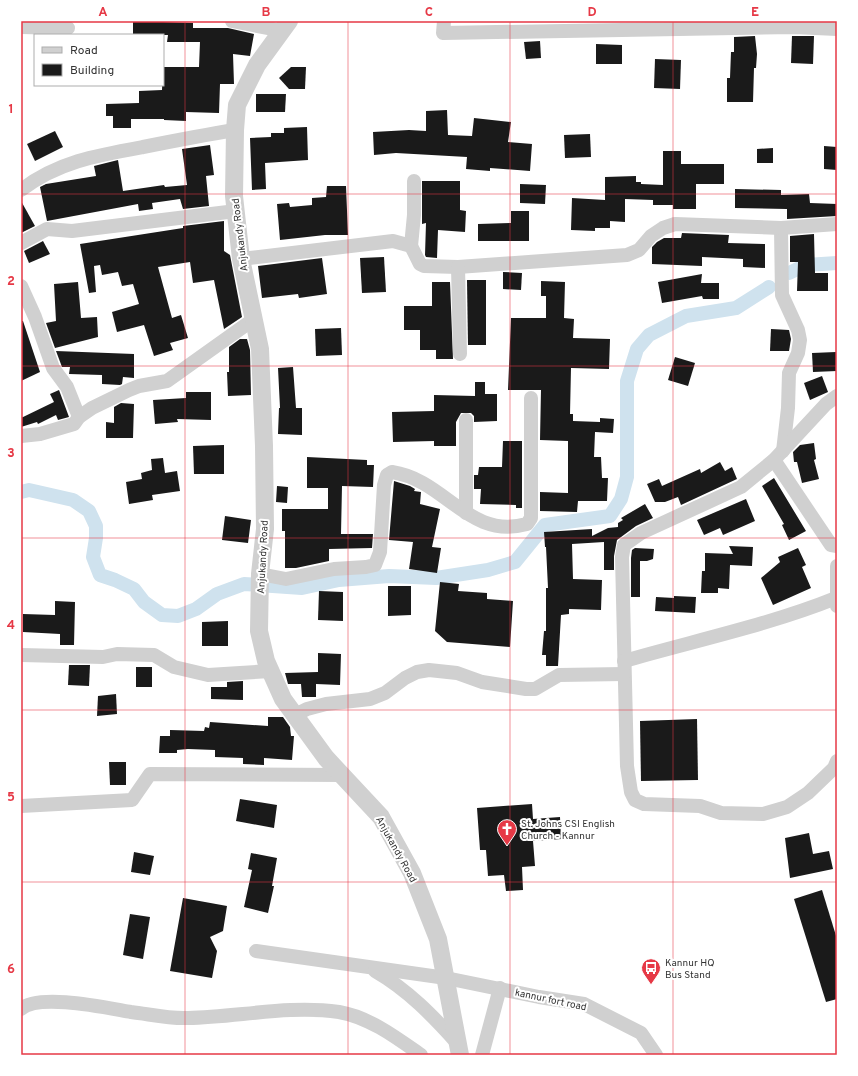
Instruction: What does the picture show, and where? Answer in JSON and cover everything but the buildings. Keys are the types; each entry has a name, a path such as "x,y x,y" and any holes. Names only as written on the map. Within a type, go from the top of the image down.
{"street":[{"path":"232,21 286,26"},
{"path":"444,21 443,33 794,27 837,29"},
{"name":"Anjukandy Road","path":"286,26 257,65 238,105 235,130 236,211 241,259 260,349 264,446 265,529 260,574 259,631 270,671 283,699 326,758 381,817 412,873 438,939 459,1049"},
{"path":"21,27 68,28"},
{"path":"21,190 33,181 58,167 84,158 235,130"},
{"path":"414,181 414,215 411,246 420,264 424,266 458,267 627,255 639,250 651,236 657,232 675,224 782,228 837,224"},
{"path":"21,243 47,229 72,231 236,211"},
{"path":"782,228 782,295 798,330 800,340 798,353 789,373 788,408 778,456 827,539 832,545 837,546"},
{"path":"241,259 393,241 411,246"},
{"path":"458,267 460,354"},
{"path":"21,286 35,317 53,368 67,387 79,417"},
{"path":"21,436 40,434 74,424 79,417 92,408 139,386 167,381 254,320"},
{"path":"837,396 826,404 778,456 741,487 641,533 624,545 622,557 627,766 631,792 635,800 644,804 700,806 721,813 763,814 787,807 808,793 834,768 837,761"},
{"path":"260,574 286,579 334,569 375,565 380,552 384,485 387,475 392,472 430,486 482,523 494,526 516,527 527,524 530,518 531,398"},
{"path":"466,420 466,513"},
{"path":"295,715 307,709 326,704 370,699 385,693 404,678 417,672 429,670 457,673 482,682 535,689 559,675 624,667 767,621 836,602 837,566"},
{"path":"21,655 103,657 117,654 148,654 162,659 174,667 208,675 270,671"},
{"path":"21,806 132,800 150,774 342,775"},
{"name":"kannur fort road","path":"256,951 446,978 539,997 584,1004 641,1032 656,1055"},
{"path":"368,967 395,982 418,1001 459,1049"},
{"path":"482,1055 500,988"},
{"path":"21,1009 25,1005 46,1003 82,1003 130,1012 187,1018 290,1009 340,1012 374,1024 421,1055"}],"waterway":[{"path":"789,273 806,265 837,263"},
{"path":"21,492 29,490 73,500 89,511 96,526 93,557 100,575 134,589 144,602 162,615 178,616 196,609 217,594 244,584 302,588 339,580 389,576 436,578 488,570 515,562 545,525 610,516 621,499 627,477 627,381 637,349 649,335 686,316 736,308 769,287"}],"place":[{"name":"St. Johns CSI English Church - Kannur","path":"507,846"},
{"name":"Kannur HQ Bus Stand","path":"651,985"}]}
